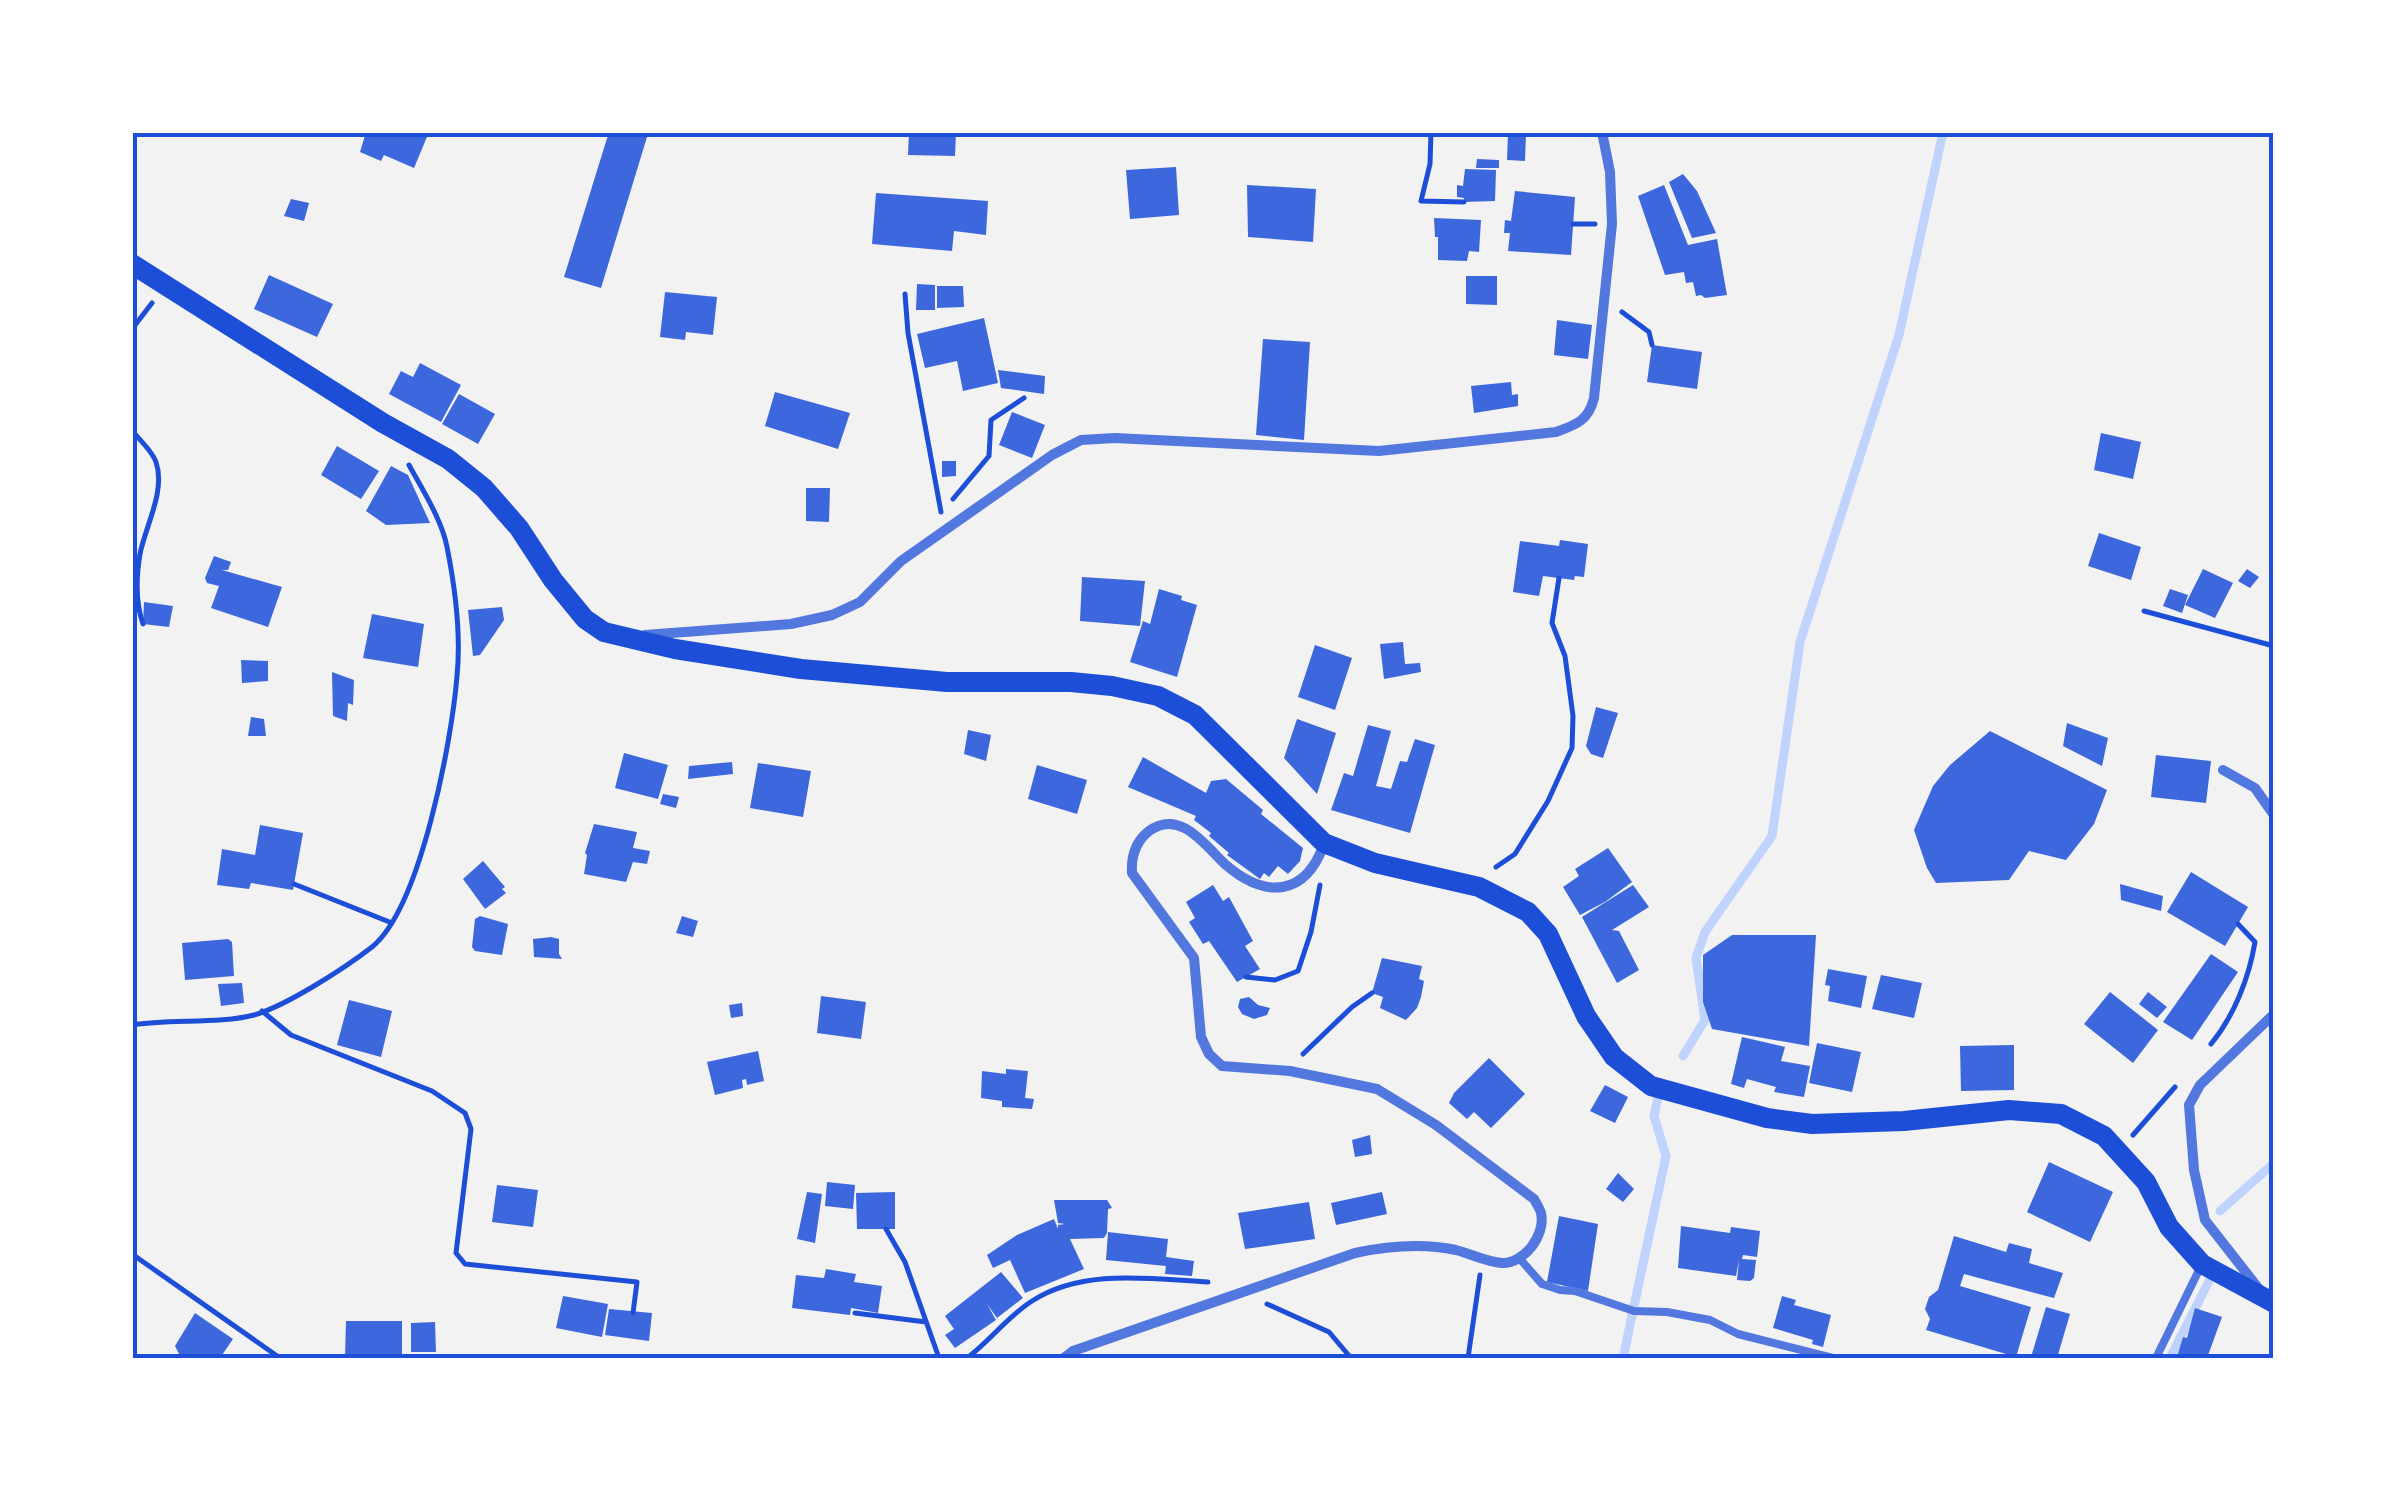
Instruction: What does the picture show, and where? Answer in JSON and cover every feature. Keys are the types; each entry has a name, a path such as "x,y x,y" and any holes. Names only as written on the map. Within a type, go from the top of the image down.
{"main road":[{"path":"132,264 383,423 448,459 484,488 519,528 585,619 604,632 801,670 947,682 1085,683 1158,696 1195,715 1324,843 1375,863 1471,886 1528,912 1548,934 1586,1016 1614,1057 1651,1086 1767,1118 1812,1124 1904,1121 2009,1110 2061,1114 2104,1136 2146,1182 2169,1227 2202,1264 2269,1300"}],"street":[{"path":"617,637 791,624 832,615 860,602 901,561 1052,455 1081,440 1116,438 1378,451 1556,432 1578,424 1591,412 1612,224 1610,172 1602,132"},
{"path":"2224,770 2255,788 2274,814"},
{"path":"1064,1358 1073,1351 1354,1253 1386,1246 1454,1250 1504,1263 1520,1259 1532,1248 1541,1223 1541,1212 1534,1199 1392,1097 1290,1071 1222,1066 1201,1038 1194,958 1132,873 1131,857 1145,834 1165,824 1192,831 1227,866 1264,886 1278,888 1296,883 1315,868 1324,843"},
{"path":"2269,1300 2206,1220 2194,1170 2189,1105 2200,1085 2274,1014"}],"lane":[{"path":"1520,1259 1542,1284 1560,1290 1575,1291 1634,1311 1710,1320 1738,1334 1833,1358"},
{"path":"2156,1358 2202,1264"}],"path":[{"path":"1431,132 1430,164 1421,201 1464,202"},
{"path":"132,329 167,286"},
{"path":"905,294 908,333 942,510"},
{"path":"1604,299 1649,332 1652,344"},
{"path":"933,521 988,456 991,420 1024,398"},
{"path":"132,1025 253,1016 347,965 376,944 392,922 417,867 449,738 458,672 447,544 410,467 383,423"},
{"path":"132,431 156,463 158,476 137,582 136,604 143,624"},
{"path":"1471,886 1514,854 1548,801 1572,748 1574,716 1566,656 1552,622 1559,578"},
{"path":"2144,611 2274,646"},
{"path":"1246,977 1275,980 1298,971 1322,890 1315,868"},
{"path":"294,884 392,922"},
{"path":"2210,1045 2221,1032 2250,970 2255,942 2238,924"},
{"path":"1290,1071 1352,1007 1372,993"},
{"path":"262,1011 291,1035 432,1091 464,1112 471,1129 456,1253 465,1264 637,1282 633,1313"},
{"path":"2118,1152 2177,1084"},
{"path":"886,1229 905,1262 939,1358"},
{"path":"132,1254 280,1358"},
{"path":"1468,1358 1482,1258"},
{"path":"968,1358 1015,1313 1060,1286 1113,1278 1259,1285"},
{"path":"1242,1292 1329,1332 1350,1358"},
{"path":"855,1313 926,1322"}],"building":[{"path":"366,132 429,132 414,168 384,155 381,161 360,152"},
{"path":"609,132 647,137 601,288 564,277"},
{"path":"909,132 956,132 955,156 908,155"},
{"path":"1508,133 1526,134 1525,161 1507,160"},
{"path":"1477,159 1499,160 1499,168 1476,168"},
{"path":"1176,167 1179,215 1130,219 1126,170"},
{"path":"1465,169 1496,170 1495,201 1464,202 1464,198 1457,197 1457,185 1463,186"},
{"path":"1683,174 1697,191 1716,233 1692,238 1669,182"},
{"path":"1247,185 1316,189 1313,242 1248,237"},
{"path":"1664,185 1688,245 1717,239 1727,295 1696,296 1693,282 1686,283 1684,272 1665,275 1638,196"},
{"path":"1515,191 1575,197 1571,255 1508,251 1510,233 1504,233 1505,220 1511,221"},
{"path":"876,193 988,201 986,235 954,231 952,251 872,244"},
{"path":"291,199 309,203 304,221 284,216"},
{"path":"1434,218 1481,220 1479,252 1469,251 1467,261 1438,260"},
{"path":"269,275 333,304 317,337 254,309"},
{"path":"1466,276 1497,276 1497,305 1466,304"},
{"path":"917,284 935,285 935,310 916,310"},
{"path":"937,286 963,286 964,307 937,308"},
{"path":"665,292 717,297 713,335 686,332 685,340 660,337"},
{"path":"984,318 998,383 963,391 957,361 925,368 917,334"},
{"path":"1557,320 1592,325 1588,359 1554,355"},
{"path":"1263,339 1310,342 1304,440 1256,435"},
{"path":"1652,345 1702,352 1697,389 1647,382"},
{"path":"420,363 461,385 441,422 389,394 401,371 413,377"},
{"path":"998,370 1045,376 1044,394 1001,388"},
{"path":"1511,382 1512,395 1518,394 1518,406 1474,413 1471,386"},
{"path":"775,392 850,413 838,449 765,426"},
{"path":"459,394 495,414 478,444 442,424"},
{"path":"1012,412 1045,425 1032,458 999,445"},
{"path":"2101,433 2141,442 2133,479 2094,470"},
{"path":"337,446 379,471 361,499 321,475"},
{"path":"942,461 956,461 956,476 942,477"},
{"path":"391,466 408,475 430,523 386,525 366,511"},
{"path":"806,488 830,488 829,522 806,521"},
{"path":"2099,533 2141,547 2131,580 2088,566"},
{"path":"1560,540 1588,544 1584,577 1575,576 1574,580 1543,576 1539,596 1513,592 1520,541 1559,546"},
{"path":"214,556 231,562 228,570 222,570 282,587 268,627 211,608 219,586 207,583 205,578"},
{"path":"2203,569 2233,583 2215,618 2185,605"},
{"path":"2247,569 2259,577 2250,588 2238,581"},
{"path":"1082,577 1145,581 1140,626 1080,621"},
{"path":"1159,589 1197,605 1177,677 1130,662 1143,621 1150,624"},
{"path":"2170,589 2188,595 2182,613 2163,606"},
{"path":"144,602 173,606 169,627 143,624"},
{"path":"502,607 504,620 480,655 473,656 468,610"},
{"path":"372,614 424,624 418,667 363,658"},
{"path":"1403,642 1405,664 1420,663 1421,672 1384,679 1380,644"},
{"path":"1315,645 1352,658 1335,710 1298,697"},
{"path":"241,660 268,661 268,681 242,683"},
{"path":"332,672 354,680 353,705 348,703 347,721 333,716"},
{"path":"1596,707 1618,713 1603,758 1591,754 1586,746"},
{"path":"251,717 264,719 266,736 248,736"},
{"path":"1297,719 1336,733 1317,794 1284,758"},
{"path":"2067,723 2108,738 2102,766 2063,746"},
{"path":"1368,725 1391,731 1376,786 1391,789 1400,761 1407,762 1415,739 1435,745 1410,833 1331,810 1344,773 1353,776"},
{"path":"968,730 991,735 986,761 964,754"},
{"path":"1990,731 2107,790 2094,824 2066,860 2029,851 2009,880 1936,883 1914,830 1933,786 1950,765"},
{"path":"624,753 668,765 658,799 615,788"},
{"path":"2156,755 2211,761 2206,803 2151,797"},
{"path":"1143,757 1206,793 1211,781 1226,779 1303,848 1300,861 1288,874 1278,866 1269,877 1264,873 1260,879 1227,855 1209,836 1211,833 1194,820 1196,816 1128,787"},
{"path":"732,762 733,774 688,779 689,766"},
{"path":"758,763 811,771 803,817 750,808"},
{"path":"1037,765 1087,780 1077,814 1028,799"},
{"path":"663,794 679,797 676,808 660,804"},
{"path":"594,824 637,832 633,848 650,851 647,864 633,862 626,882 584,874 585,853"},
{"path":"260,825 303,833 293,890 251,883 249,889 217,885 222,849 255,855"},
{"path":"1608,848 1632,882 1580,915 1563,887 1579,876 1575,869"},
{"path":"483,861 506,893 485,909 463,879"},
{"path":"2191,872 2248,907 2225,946 2167,912"},
{"path":"2120,884 2163,896 2161,911 2121,900"},
{"path":"1213,885 1223,901 1229,897 1253,941 1245,946 1260,969 1237,982 1209,941 1203,944 1189,922 1195,918 1186,902"},
{"path":"1633,885 1649,907 1612,930 1619,931 1639,970 1617,983 1582,917"},
{"path":"480,916 508,924 502,955 475,951 472,947 475,919"},
{"path":"682,916 698,921 693,937 676,933"},
{"path":"1732,935 1816,935 1809,1046 1712,1029 1703,1002 1703,955"},
{"path":"228,939 232,942 234,976 185,980 182,943"},
{"path":"533,939 559,939 562,959 534,957"},
{"path":"2211,954 2238,972 2192,1040 2163,1022"},
{"path":"1382,958 1422,966 1421,997 1406,1020 1380,1008 1383,997 1372,993"},
{"path":"1828,969 1867,976 1861,1008 1828,1001"},
{"path":"1881,975 1922,983 1914,1018 1872,1009"},
{"path":"242,983 244,1003 221,1006 218,984"},
{"path":"2110,992 2158,1030 2133,1063 2084,1024"},
{"path":"2148,992 2167,1007 2157,1018 2139,1004"},
{"path":"821,996 866,1002 861,1039 817,1033"},
{"path":"1249,997 1270,1008 1267,1015 1254,1019 1242,1014 1238,1007 1240,999"},
{"path":"349,1000 392,1011 381,1057 337,1045"},
{"path":"742,1003 743,1016 731,1018 729,1005"},
{"path":"1742,1037 1785,1047 1781,1061 1810,1066 1804,1097 1774,1092 1776,1087 1747,1079 1744,1088 1731,1084"},
{"path":"1817,1043 1861,1052 1852,1092 1809,1083"},
{"path":"2014,1045 2014,1090 1961,1091 1960,1046"},
{"path":"758,1051 764,1081 747,1085 746,1079 742,1080 743,1088 715,1095 707,1062"},
{"path":"1489,1058 1525,1094 1491,1128 1474,1112 1467,1119 1449,1103"},
{"path":"1006,1069 1028,1071 1025,1098 1034,1099 1032,1109 1002,1107 1002,1101 981,1098 982,1071 1006,1074"},
{"path":"1605,1085 1628,1097 1615,1123 1590,1111"},
{"path":"1370,1135 1372,1154 1355,1157 1352,1140"},
{"path":"2049,1162 2113,1192 2090,1242 2027,1212"},
{"path":"1618,1173 1634,1189 1623,1202 1606,1189"},
{"path":"827,1182 855,1185 853,1209 825,1206"},
{"path":"497,1185 538,1190 533,1227 492,1222"},
{"path":"807,1192 822,1194 815,1243 797,1239"},
{"path":"895,1192 895,1229 857,1229 856,1193"},
{"path":"1382,1192 1387,1214 1336,1225 1331,1203"},
{"path":"1054,1200 1107,1200 1112,1208 1108,1209 1107,1233 1104,1238 1070,1239 1084,1269 1025,1293 1010,1260 993,1268 987,1255 1017,1235 1054,1219 1058,1229 1058,1225 1065,1224 1058,1223"},
{"path":"1309,1202 1315,1239 1245,1249 1238,1213"},
{"path":"1559,1216 1598,1224 1588,1291 1547,1282"},
{"path":"1681,1226 1730,1233 1731,1227 1760,1231 1757,1257 1743,1255 1742,1259 1756,1260 1754,1278 1737,1280 1739,1260 1736,1276 1678,1268"},
{"path":"1108,1232 1168,1239 1166,1257 1194,1261 1192,1276 1165,1274 1166,1266 1106,1260"},
{"path":"1954,1236 2006,1252 2009,1243 2032,1249 2029,1263 2063,1273 2054,1298 1964,1274 1960,1286 2031,1307 2016,1357 1926,1330 1930,1319 1925,1309 1929,1297 1938,1290"},
{"path":"826,1269 856,1274 854,1282 882,1286 878,1313 851,1308 850,1315 792,1308 796,1275 824,1278"},
{"path":"1001,1272 1023,1298 997,1318 987,1304 996,1320 955,1348 945,1335 954,1329 945,1316"},
{"path":"563,1296 608,1304 602,1337 556,1328"},
{"path":"1782,1296 1796,1300 1794,1305 1831,1315 1823,1347 1773,1328"},
{"path":"2046,1307 2070,1314 2057,1358 2031,1357"},
{"path":"2195,1308 2222,1317 2207,1358 2177,1357 2183,1337 2187,1338"},
{"path":"609,1309 652,1313 649,1341 605,1335"},
{"path":"195,1313 233,1339 220,1358 185,1358 179,1354 175,1346"},
{"path":"346,1321 402,1321 402,1358 345,1358"},
{"path":"435,1322 436,1352 411,1352 411,1323"}],"waterway":[{"path":"1683,1056 1705,1020 1696,958 1705,932 1772,836 1800,642 1899,335 1943,132"},
{"path":"1623,1358 1666,1156 1654,1116 1658,1098"},
{"path":"2220,1211 2274,1163"},
{"path":"2170,1358 2209,1281"}]}
